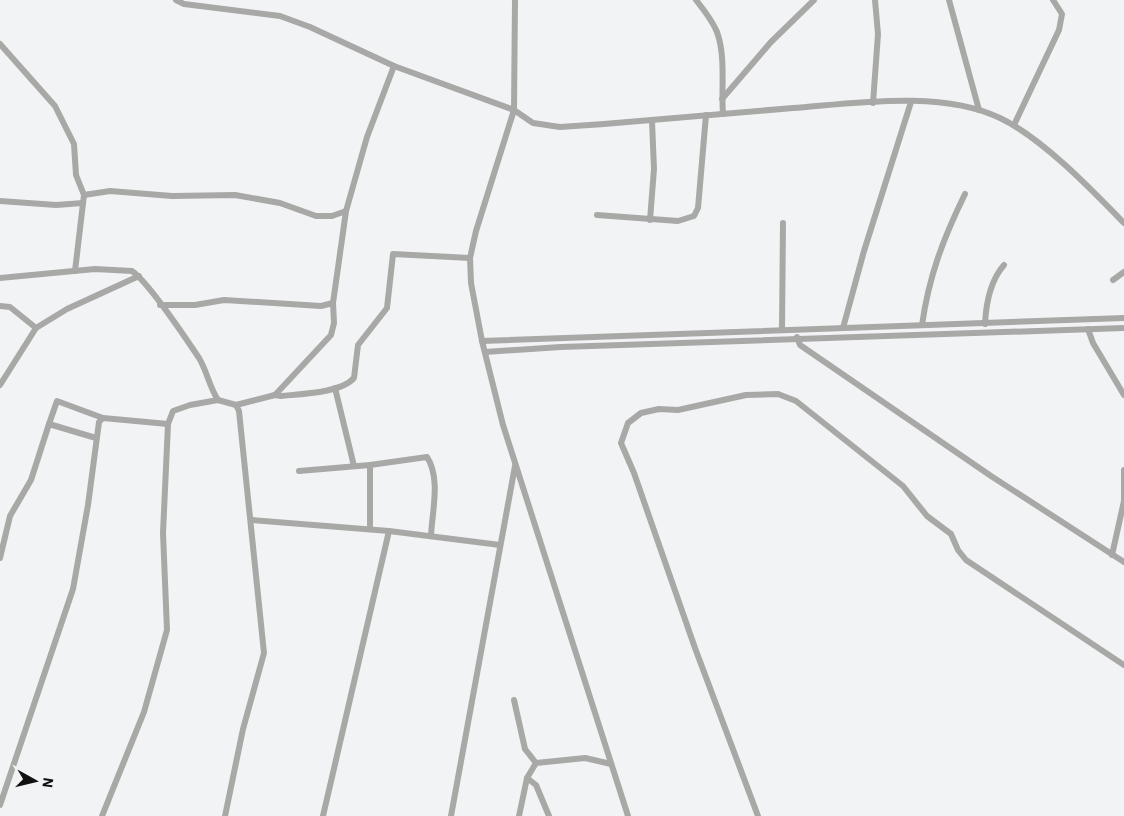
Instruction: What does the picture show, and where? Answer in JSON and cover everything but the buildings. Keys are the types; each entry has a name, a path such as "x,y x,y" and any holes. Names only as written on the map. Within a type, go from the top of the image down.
{"street":[{"path":"176,0 184,4 280,16 310,27 394,66 514,110 533,123 560,127 873,103 936,102 980,110 1014,125 1051,154 1124,223"},
{"path":"515,0 514,110 476,231 470,258 471,283 482,341 503,425 628,816"},
{"path":"696,0 711,20 718,34 723,114"},
{"path":"722,98 771,42 814,0"},
{"path":"873,103 878,34 875,0"},
{"path":"949,0 980,110"},
{"path":"1014,125 1059,30 1062,14 1053,0"},
{"path":"0,44 54,106 74,144 76,175 84,199 75,271"},
{"path":"275,395 331,335 334,324 333,303 346,211 367,137 394,66"},
{"path":"844,328 861,260 911,102"},
{"path":"597,215 678,221 694,216 698,208 706,115"},
{"path":"650,220 654,169 652,120"},
{"path":"0,201 56,205 110,191 172,196 235,195 280,203 316,216 332,216 346,211"},
{"path":"922,325 928,287 937,256 965,194"},
{"path":"782,330 783,223"},
{"path":"102,816 144,712 167,630 163,533 168,424 173,411 190,405 218,400 236,405 275,395 280,396 335,388 354,378 358,345 387,308 393,254 470,258"},
{"path":"985,324 986,304 992,286 1004,265"},
{"path":"0,278 75,271 126,270 138,276 199,359 209,386 218,400"},
{"path":"1112,280 1124,272"},
{"path":"0,385 36,328 68,309 138,276"},
{"path":"160,304 195,305 224,300 321,306 333,303"},
{"path":"1,307 10,307 36,328"},
{"path":"482,341 1124,318"},
{"path":"485,352 1124,328"},
{"path":"1088,329 1093,343 1124,396"},
{"path":"796,330 800,345 975,465 1124,562"},
{"path":"335,388 354,466"},
{"path":"758,816 695,648 634,473 622,450 621,443 628,422 641,413 659,408 678,410 746,395 778,394 796,401 903,486 927,516 951,534 958,550 966,560 1124,664"},
{"path":"0,558 10,516 31,480 57,401 103,418 168,424"},
{"path":"225,816 243,729 264,653 252,520 239,411 236,405"},
{"path":"0,805 73,590 88,505 96,438 99,422 103,418"},
{"path":"49,424 96,438"},
{"path":"299,471 370,465 427,457 433,471 434,493 431,536"},
{"path":"451,816 516,464"},
{"path":"370,465 370,529"},
{"path":"1112,555 1124,501 1124,470"},
{"path":"252,520 370,529 500,544"},
{"path":"323,816 389,531"},
{"path":"514,700 525,749 536,763"},
{"path":"536,763 585,758 611,764"},
{"path":"519,816 527,778 536,763"},
{"path":"527,778 536,785 550,816"}]}
